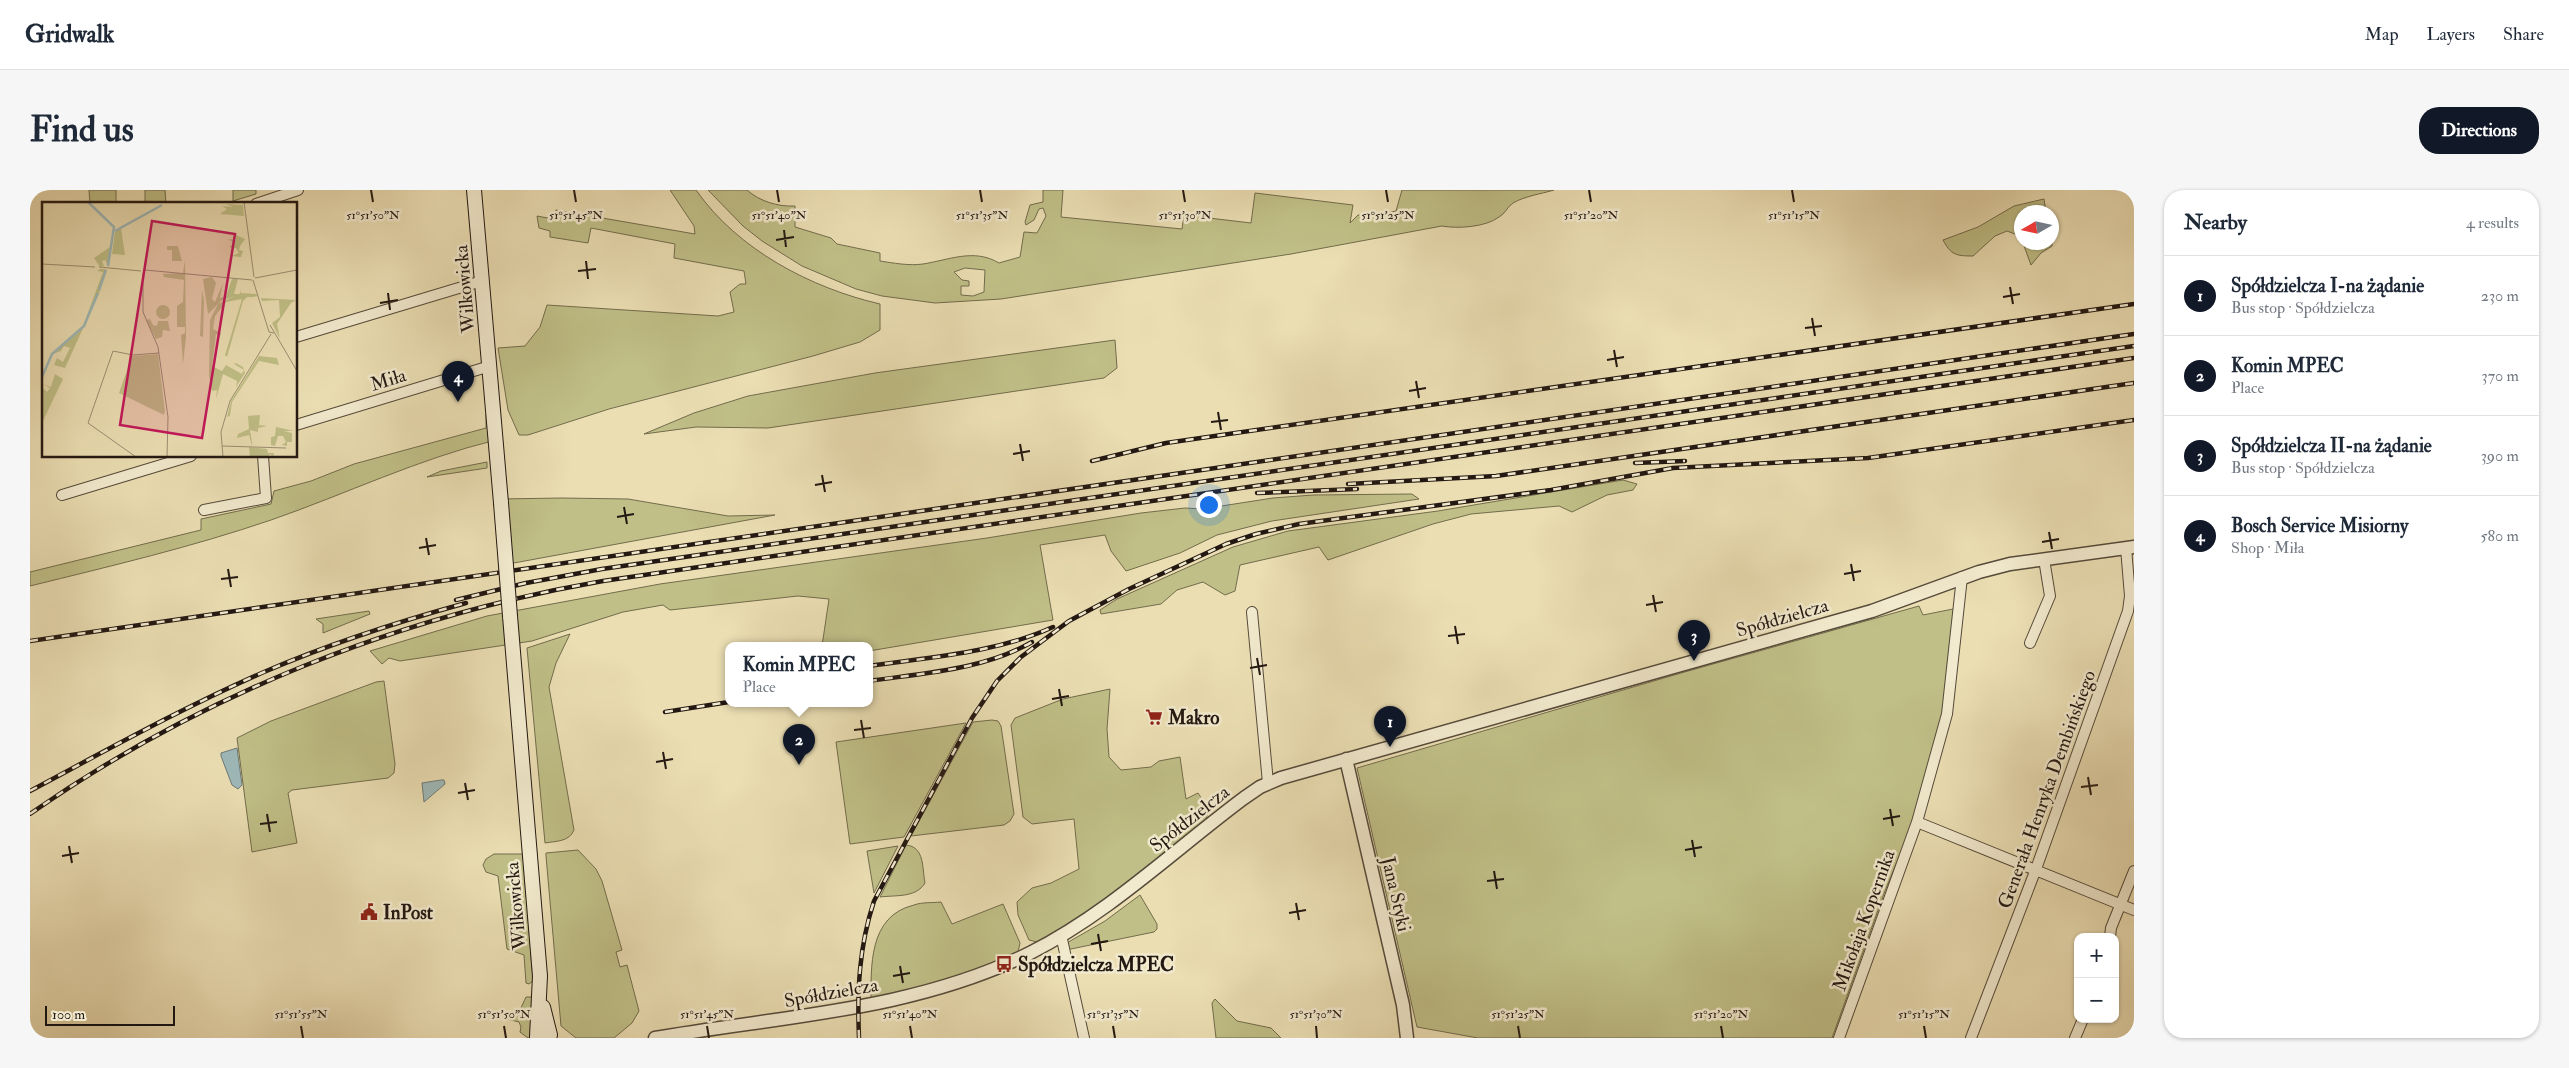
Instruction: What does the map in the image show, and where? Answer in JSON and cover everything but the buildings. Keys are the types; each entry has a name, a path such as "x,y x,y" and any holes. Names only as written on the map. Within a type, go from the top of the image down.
{"main road":[{"name":"Wilkowicka","path":"474,190 545,1037"}],"street":[{"path":"262,202 298,190"},
{"path":"298,336 482,281"},
{"name":"Miła","path":"298,424 490,366"},
{"path":"62,495 184,458"},
{"path":"204,510 266,498 263,458"},
{"name":"Spółdzielcza","path":"655,1038 858,1008 908,997 999,967 1061,935 1110,904 1202,830 1268,783 1346,759 1864,613 1962,577 2010,564 2130,547"},
{"name":"Generała Henryka Dembińskiego","path":"1971,1038 2036,869 2128,612 2130,596 2130,547"},
{"path":"2030,643 2050,596 2044,560"},
{"name":"Mikołaja Kopernika","path":"1839,1038 1917,822 1947,714 1962,577"},
{"path":"1252,612 1268,783"},
{"name":"Jana Styki","path":"1346,759 1403,1005 1407,1038"},
{"path":"1917,822 2134,910"},
{"path":"2110,933 2134,871"},
{"path":"1061,935 1084,1038"},
{"path":"2075,1038 2081,1023"}],"shaded area":[{"path":"89,190 116,190 116,202 90,202"},
{"path":"145,190 165,190 166,202 145,202"},
{"path":"233,190 256,190 256,194 233,201"},
{"path":"670,190 696,190 733,231 778,264 828,288 880,304 880,330 860,342 813,356 609,409 528,435 519,435 508,410 498,348 525,346 540,327 547,305 718,316 734,312 730,292 740,284 746,284 744,271 674,258 675,244 591,228 588,243 550,237 550,231 539,228 537,216 553,219 556,210 695,234 694,226"},
{"path":"708,190 747,190 769,202 795,206 795,227 831,238 837,244 880,253 880,261 912,265 961,256 980,256 999,263 1020,257 1024,232 1037,233 1046,216 1043,208 1039,209 1034,220 1026,225 1025,222 1030,205 1043,202 1043,190 1063,190 1061,217 1182,229 1184,215 1251,223 1255,193 1353,205 1350,223 1358,215 1375,215 1396,211 1402,190 1554,190 1518,201 1511,205 1501,216 1479,225 1464,227 1442,226 1291,254 1001,299 935,303 882,296 856,289 802,266 762,241 743,226","holes":["965,268 985,270 984,292 973,296 961,295 961,286 969,286 969,281 962,280 954,272"]},
{"path":"2044,199 2045,205 2018,205"},
{"path":"2014,206 2014,234 2007,231 1995,236 1973,256 1955,254 1943,240 1978,227"},
{"path":"2026,250 2046,250 2041,253 2031,265"},
{"path":"1115,340 1117,368 1104,378 768,428 696,427 644,434 694,413 748,396 875,373"},
{"path":"494,413 496,440 438,457 241,530 151,556 30,586 30,572 201,530 201,519 271,504 274,491 311,481 354,464 486,428 486,414"},
{"path":"487,462 487,468 427,477 441,471"},
{"path":"1623,480 1637,484 1633,490 1607,495 1572,512 1559,506 1471,514 1433,524 1328,560 1319,547 1240,565 1235,591 1225,595 1203,582 1177,590 1161,604 1101,614 1100,610 1117,599 1233,547 1288,531 1438,511"},
{"path":"1412,494 1419,499 1272,521 1217,535 1180,553 1126,571 1111,551 1105,535 1040,545 1053,620 873,650 873,642 823,642 829,599 798,596 670,610 663,605 623,612 532,641 400,661 389,658 382,664 370,651 487,616 660,584 987,538 1141,513 1185,508 1202,509 1273,498 1313,495"},
{"path":"500,499 628,499 728,516 775,515 503,565"},
{"path":"1919,606 1923,615 1958,608 1945,708 1913,823 1885,891 1832,1038 1478,1038 1417,1027 1357,768 1681,673"},
{"path":"369,611 370,614 323,633 323,624 316,619"},
{"path":"570,634 556,663 549,687 574,830 566,839 545,843 527,648"},
{"path":"384,681 395,764 394,773 388,778 292,790 288,793 297,843 252,852 237,738 271,721 376,682"},
{"path":"1110,689 1107,729 1109,757 1121,770 1151,767 1159,761 1180,757 1186,799 1198,793 1206,806 1207,817 1205,821 1086,914 1037,942 1029,940 1018,915 1017,902 1032,888 1051,883 1079,869 1074,819 1032,824 1023,817 1011,725 1015,718 1063,699"},
{"path":"998,721 1001,726 1014,814 1010,821 1004,825 911,836 973,722"},
{"path":"966,723 904,837 850,844 836,742"},
{"path":"906,845 917,850 920,854 925,883 921,888 911,893 880,897"},
{"path":"898,846 874,893 867,851"},
{"path":"578,850 596,869 602,881 622,950 616,952 620,967 627,965 639,1011 632,1023 614,1038 576,1038 561,1026 546,853"},
{"path":"494,854 523,854 533,981 529,984 526,983 524,955 507,949 498,876 486,872 483,865 486,859"},
{"path":"1140,895 1157,924 1157,929 1154,932 1066,950 1065,944 1105,921"},
{"path":"941,902 952,924 1003,904 1020,943 1018,952 995,963 871,1005 872,960 880,931 888,920 899,911 914,905"},
{"path":"526,997 534,997 533,1038 528,1038 520,1032 519,1022 507,1019 508,1014 520,1010"},
{"path":"1215,999 1237,1021 1271,1028 1281,1038 1216,1038 1212,1003"}],"water":[{"path":"237,748 242,785 238,789 232,785 221,756 221,753"},
{"path":"444,780 445,784 424,802 422,783"}],"railway":[{"path":"1092,461 1166,443 2134,304"},
{"path":"30,641 2134,334"},
{"path":"456,600 526,583 602,569 2134,346"},
{"path":"30,814 95,771 163,732 232,697 304,666 377,639 451,615 527,596 603,581 2134,358"},
{"path":"1348,484 1496,476 2134,383"},
{"path":"859,1038 858,1003 860,969 865,935 874,901 972,718 997,681 1021,657 1069,621 1129,589 1226,544 1256,534 1299,524 1551,490 1673,468 1868,458 2134,420"},
{"path":"1635,463 1685,461"},
{"path":"1257,493 1357,489"},
{"path":"30,791 175,714 264,672 364,634 466,603"},
{"path":"873,665 963,653 1009,643 1053,627"},
{"path":"873,680 932,673 973,665 994,659 1032,642"},
{"path":"665,712 725,703"}],"place":[{"name":"Bosch Service Misiorny","path":"458,402"},
{"name":"Spółdzielcza II-na żądanie","path":"1694,661"},
{"name":"Makro","path":"1154,717"},
{"name":"Spółdzielcza I-na żądanie","path":"1390,747"},
{"name":"Komin MPEC","path":"799,765"},
{"name":"InPost","path":"369,912"},
{"name":"Spółdzielcza MPEC","path":"1004,964"}]}
